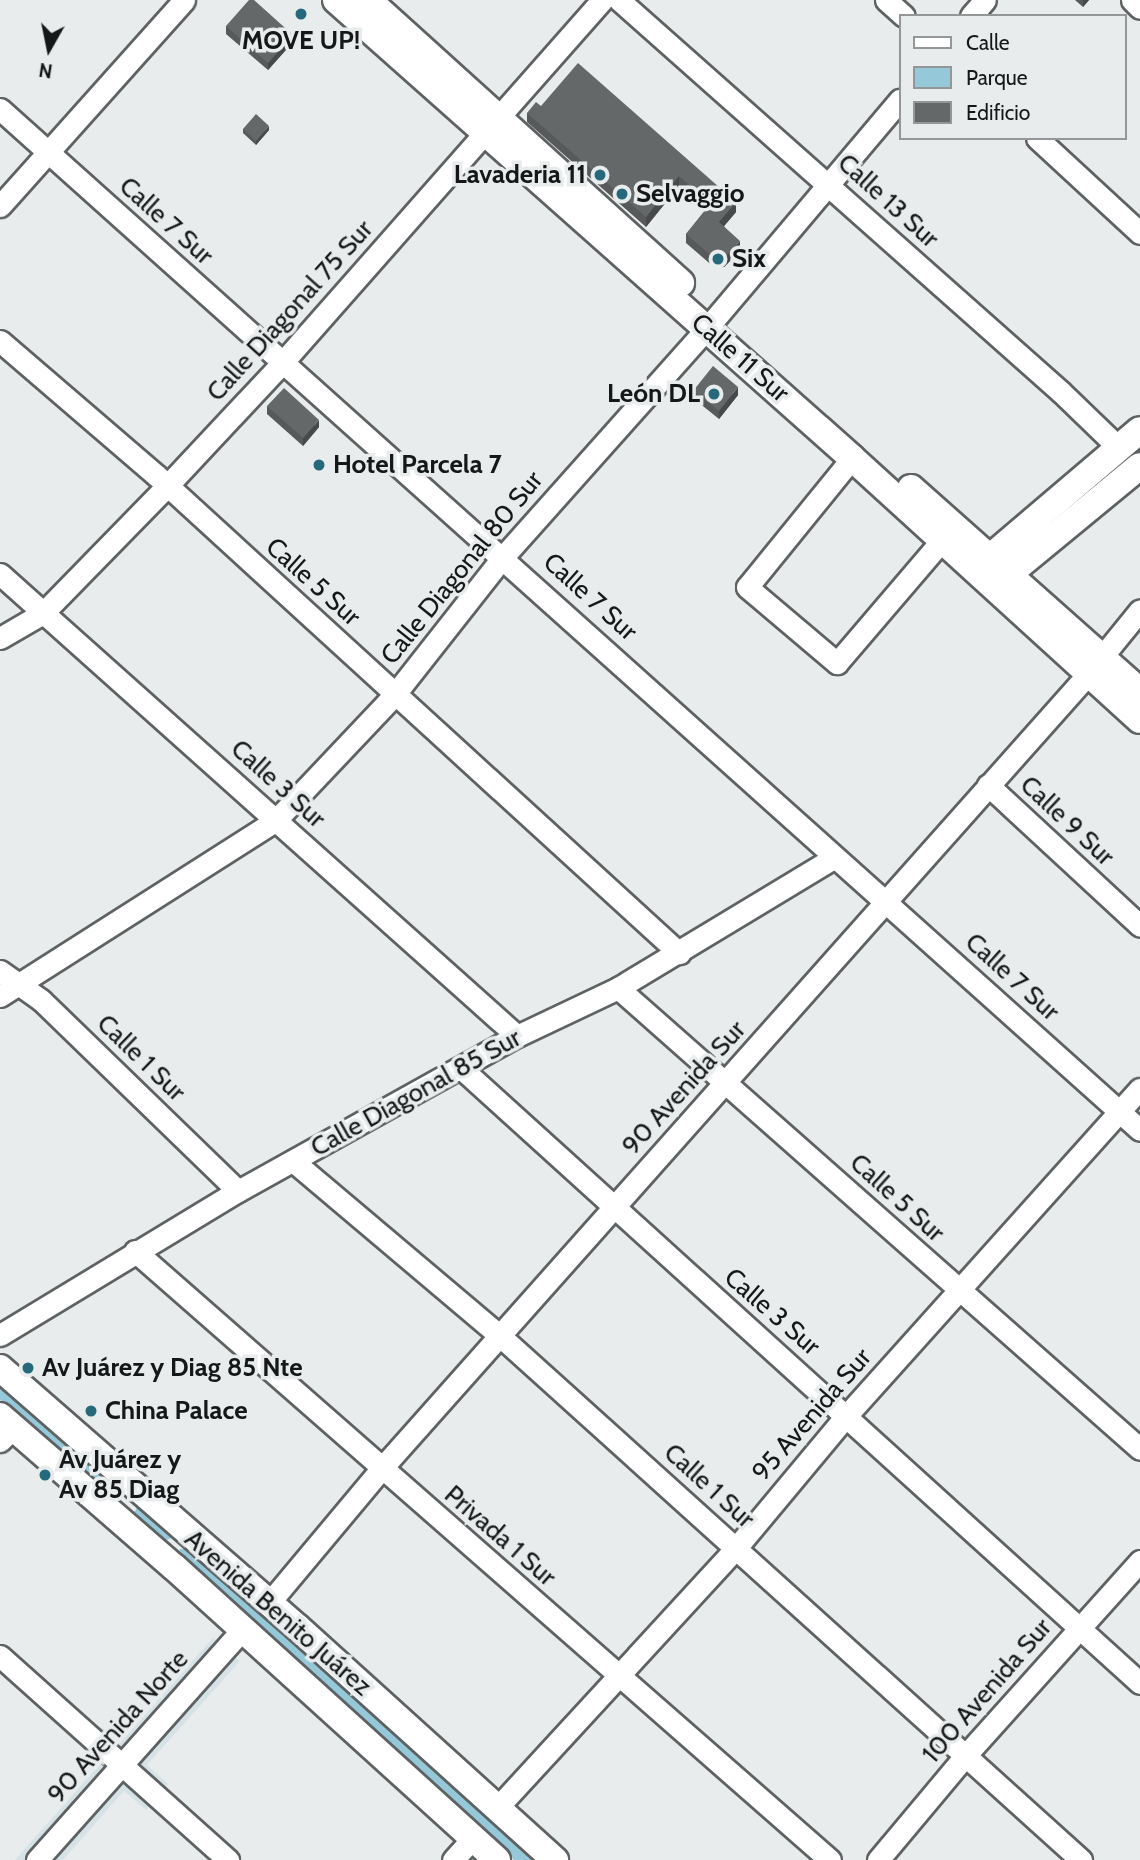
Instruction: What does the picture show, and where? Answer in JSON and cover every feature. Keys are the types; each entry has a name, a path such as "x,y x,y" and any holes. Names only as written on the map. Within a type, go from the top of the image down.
{"main road":[{"name":"Calle 11 Sur","path":"336,0 493,126 991,570 1095,666 1140,720"},
{"name":"Calle 11 Sur","path":"368,0 493,126"},
{"name":"Calle 11 Sur","path":"712,322 852,458 942,540 991,570"},
{"path":"991,570 1118,447 1140,430"},
{"path":"991,570 1140,466"},
{"name":"Calle 11 Sur","path":"1095,666 1140,691"},
{"name":"Avenida Benito Juárez","path":"0,1368 269,1603 555,1860"},
{"name":"Avenida Benito Juárez","path":"5,1428 105,1507 174,1567 241,1631 498,1860"},
{"path":"105,1507 125,1507 132,1485"},
{"path":"174,1567 173,1547 177,1542 198,1543"}],"street":[{"path":"0,206 184,0"},
{"name":"Calle Diagonal 75 Sur","path":"0,638 43,613 167,486 282,363 602,0"},
{"name":"Calle 13 Sur","path":"619,0 1061,392 1118,447"},
{"path":"887,0 902,14"},
{"path":"973,14 985,0"},
{"path":"1132,0 1140,8"},
{"name":"Calle Diagonal 80 Sur","path":"0,996 276,820 395,694 503,557 712,322 898,102"},
{"name":"Calle 7 Sur","path":"0,109 1140,1130"},
{"path":"1039,140 1140,233"},
{"name":"Calle 5 Sur","path":"0,341 167,486 679,953"},
{"path":"852,458 747,587 837,663 942,540"},
{"name":"Calle 3 Sur","path":"0,574 517,1036"},
{"name":"90 Avenida Sur","path":"269,1603 381,1469 726,1084 1095,666 1140,610"},
{"name":"Calle 9 Sur","path":"988,785 1140,926"},
{"name":"Calle Diagonal 85 Sur","path":"0,1335 238,1191 517,1036 618,988 835,857"},
{"name":"Calle 1 Sur","path":"0,971 41,1000 238,1191"},
{"name":"Calle 5 Sur","path":"618,988 1140,1448"},
{"name":"Calle 3 Sur","path":"461,1068 613,1209 847,1415 1140,1683"},
{"name":"95 Avenida Sur","path":"497,1808 736,1548 847,1415 1140,1089"},
{"name":"Calle 1 Sur","path":"293,1161 499,1335 1081,1860"},
{"name":"Privada 1 Sur","path":"135,1251 830,1860"},
{"name":"100 Avenida Sur","path":"878,1860 965,1756 1140,1561"},
{"name":"90 Avenida Norte","path":"37,1860 241,1631"},
{"path":"0,1656 228,1860"},
{"path":"453,1860 473,1838"}],"shaded area":[{"path":"213,1638 240,1661 147,1765 168,1784 146,1810 124,1791 63,1860 15,1860 100,1764 83,1749 102,1727 120,1743"}],"green space":[{"path":"0,1383 122,1491 121,1500 113,1500 0,1400"},
{"path":"137,1504 175,1536 165,1541 164,1546 128,1516 136,1510"},
{"path":"180,1549 192,1549 537,1860 514,1860 179,1557"}],"building":[{"path":"249,0 254,0 293,35 268,63 226,26"},
{"path":"578,63 736,202 719,222 740,241 724,258 715,259 686,234 711,204 679,176 646,217 527,113 536,102 541,106"},
{"path":"256,114 269,126 256,141 243,129"},
{"path":"713,366 738,387 719,411 693,391"},
{"path":"284,388 319,420 303,438 267,406"}],"place":[{"name":"MOVE UP!","path":"301,14"},
{"name":"Lavaderia 11","path":"600,175"},
{"name":"Selvaggio","path":"622,194"},
{"name":"Six","path":"718,259"},
{"name":"León DL","path":"714,394"},
{"name":"Hotel Parcela 7","path":"319,465"},
{"name":"Av Juárez y Diag 85 Nte","path":"28,1368"},
{"name":"China Palace","path":"91,1411"},
{"name":"Av Juárez y Av 85 Diag","path":"45,1475"}]}
